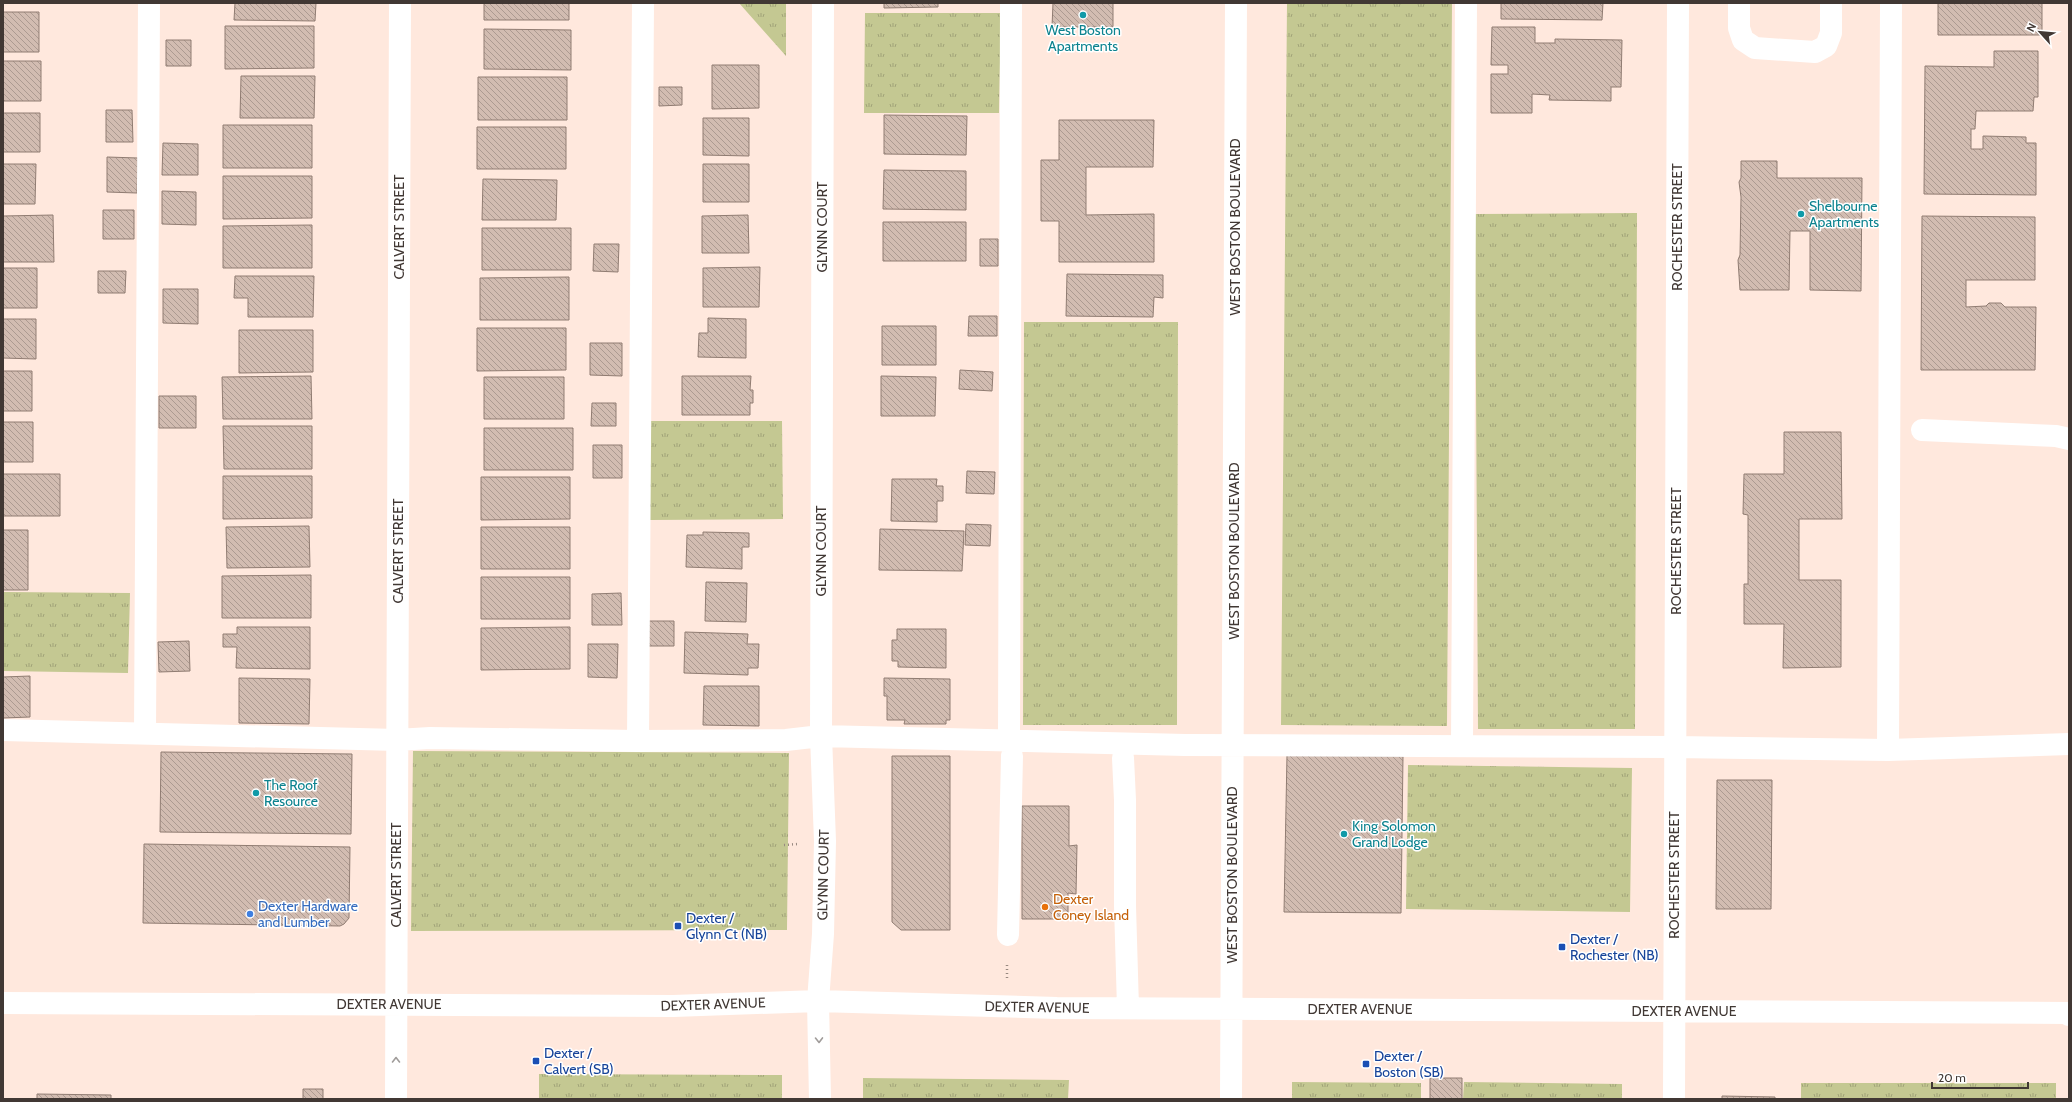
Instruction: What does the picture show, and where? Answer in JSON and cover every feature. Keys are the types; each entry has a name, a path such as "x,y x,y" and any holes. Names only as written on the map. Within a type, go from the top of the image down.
{"street":[{"path":"145,733 149,3"},
{"name":"CALVERT STREET","path":"396,1099 400,3"},
{"path":"638,741 643,3"},
{"name":"GLYNN COURT","path":"820,1099 818,1001 825,841 821,736 823,3"},
{"path":"1008,935 1011,748 1011,3"},
{"name":"WEST BOSTON BOULEVARD","path":"1231,1099 1236,3"},
{"path":"1462,746 1466,3"},
{"name":"ROCHESTER STREET","path":"1674,1099 1678,3"},
{"path":"1739,3 1739,28 1743,40 1749,44 1756,48 1815,52 1826,46 1831,33 1831,3"},
{"path":"1888,750 1891,3"},
{"path":"1922,430 2056,436 2069,439"},
{"path":"3,730 397,740 430,738 638,741 786,740 821,736 1011,748 1233,745 1675,747 1888,750 2069,744"},
{"path":"1123,758 1128,1008"},
{"name":"DEXTER AVENUE","path":"3,1003 673,1006 818,1001 1128,1008 1232,1007 2067,1013 2069,1015"}],"path":[{"path":"1006,1006 1008,935"}],"green space":[{"path":"739,3 786,3 786,56"},
{"path":"1287,3 1452,3 1447,726 1281,725"},
{"path":"865,13 1001,13 999,113 864,113"},
{"path":"1637,213 1635,729 1478,729 1475,214"},
{"path":"1024,322 1178,322 1177,725 1023,725"},
{"path":"650,421 782,421 783,519 650,520"},
{"path":"3,592 130,593 128,673 3,671"},
{"path":"413,751 789,753 787,930 411,931"},
{"path":"1408,765 1632,768 1630,912 1406,909"},
{"path":"539,1074 782,1075 782,1099 539,1099"},
{"path":"863,1078 1069,1080 1068,1099 863,1099"},
{"path":"1292,1082 1421,1083 1421,1099 1292,1099"},
{"path":"1464,1082 1622,1084 1622,1099 1463,1099"},
{"path":"1801,1083 2056,1083 2056,1099 1801,1099"}],"building":[{"path":"235,3 316,3 315,21 234,20"},
{"path":"484,3 569,3 569,20 484,20"},
{"path":"884,3 938,3 938,7 884,8"},
{"name":"West Boston Apartments","path":"1053,3 1113,3 1113,27 1052,27"},
{"path":"1501,3 1603,3 1602,20 1501,19"},
{"path":"1938,3 2042,3 2042,35 1938,35"},
{"path":"3,12 39,12 39,52 3,52"},
{"path":"225,26 314,26 314,68 225,69"},
{"path":"1492,27 1535,27 1535,43 1555,43 1555,39 1622,40 1621,87 1611,87 1611,101 1549,100 1550,95 1532,94 1532,113 1491,113 1491,74 1508,74 1508,65 1491,65"},
{"path":"484,29 571,30 571,70 484,69"},
{"path":"166,40 191,40 191,66 166,66"},
{"path":"1994,51 2038,51 2038,97 2034,97 2033,111 1976,111 1975,129 1971,129 1971,149 1983,149 1983,136 2026,137 2026,143 2036,143 2036,195 1924,194 1925,66 1994,67"},
{"path":"3,61 41,61 41,101 3,101"},
{"path":"712,65 759,65 759,108 712,109"},
{"path":"241,76 315,76 314,118 240,118"},
{"path":"478,77 567,77 567,120 478,120"},
{"path":"659,87 682,87 682,105 659,106"},
{"path":"106,110 132,110 133,142 106,142"},
{"path":"3,113 40,113 40,152 3,152"},
{"path":"884,115 967,116 966,155 884,154"},
{"path":"703,118 749,118 749,156 703,155"},
{"path":"1059,120 1154,120 1153,167 1086,167 1086,215 1154,214 1154,262 1059,262 1059,221 1041,221 1041,160 1059,160"},
{"path":"223,125 312,125 312,168 223,168"},
{"path":"477,127 566,127 566,169 477,169"},
{"path":"163,143 198,144 198,175 162,175"},
{"path":"107,157 138,158 137,193 107,192"},
{"name":"Shelbourne Apartments","path":"1741,161 1777,161 1777,178 1862,178 1861,291 1810,290 1810,231 1790,231 1789,290 1740,290 1738,260 1740,255 1741,197 1739,182 1741,178"},
{"path":"3,164 36,164 35,204 3,204"},
{"path":"703,164 749,164 749,202 703,202"},
{"path":"884,170 966,171 966,210 883,209"},
{"path":"223,176 312,176 312,218 223,219"},
{"path":"483,179 557,180 556,220 482,220"},
{"path":"162,191 196,192 196,225 162,224"},
{"path":"103,210 134,210 134,239 103,239"},
{"path":"53,215 54,262 3,262 3,216"},
{"path":"748,215 749,253 702,253 702,216"},
{"path":"1922,216 2035,217 2035,280 1966,280 1966,307 1986,306 1989,303 2001,303 2005,307 2036,307 2035,370 1921,370"},
{"path":"883,222 966,222 966,261 883,261"},
{"path":"312,225 312,268 223,268 223,226"},
{"path":"482,228 571,228 571,270 482,270"},
{"path":"980,239 998,239 998,266 980,266"},
{"path":"594,244 619,244 618,272 593,271"},
{"path":"760,267 759,307 703,307 703,268"},
{"path":"3,268 37,268 37,308 3,308"},
{"path":"98,271 126,271 125,293 98,293"},
{"path":"1067,274 1163,275 1163,298 1154,297 1153,317 1066,316"},
{"path":"235,276 314,276 313,317 248,317 248,298 234,298"},
{"path":"569,277 569,320 480,320 480,278"},
{"path":"163,289 198,289 198,324 163,323"},
{"path":"969,316 997,316 997,336 968,336"},
{"path":"708,318 746,319 746,358 698,357 699,333 708,333"},
{"path":"3,319 36,319 36,359 3,358"},
{"path":"882,326 936,326 936,365 882,365"},
{"path":"477,328 566,328 566,370 477,371"},
{"path":"239,330 313,330 313,372 239,373"},
{"path":"590,343 622,343 622,376 590,375"},
{"path":"960,370 993,372 992,391 959,389"},
{"path":"3,371 32,371 32,411 3,411"},
{"path":"311,376 312,419 223,419 222,377"},
{"path":"682,376 751,376 750,390 753,390 753,403 750,403 750,415 682,415"},
{"path":"881,376 936,377 935,416 881,416"},
{"path":"484,377 564,377 564,419 484,419"},
{"path":"159,396 196,396 196,428 159,428"},
{"path":"592,403 616,403 616,426 591,426"},
{"path":"3,422 33,422 33,462 3,462"},
{"path":"223,426 312,426 312,469 224,469"},
{"path":"484,428 573,428 573,470 484,470"},
{"path":"1784,432 1841,432 1842,519 1799,519 1799,580 1841,580 1841,667 1783,668 1784,624 1744,624 1744,584 1748,584 1748,515 1743,514 1744,474 1784,474"},
{"path":"593,445 622,445 622,478 593,478"},
{"path":"967,471 995,472 994,494 966,493"},
{"path":"3,474 60,474 60,516 3,516"},
{"path":"223,476 312,476 312,518 223,519"},
{"path":"481,477 570,477 570,519 481,520"},
{"path":"892,479 937,479 936,486 943,486 943,501 937,501 937,522 891,521"},
{"path":"966,524 991,525 990,546 965,545"},
{"path":"309,526 310,567 227,568 226,527"},
{"path":"481,527 570,527 570,569 481,569"},
{"path":"880,529 964,531 962,571 879,570"},
{"path":"3,530 28,530 28,590 3,590"},
{"path":"703,532 749,533 749,547 742,547 742,569 686,567 687,535 703,535"},
{"path":"311,575 311,618 222,618 222,576"},
{"path":"481,577 570,577 570,619 481,619"},
{"path":"706,582 747,583 746,622 705,621"},
{"path":"621,593 622,625 592,625 592,594"},
{"path":"647,621 674,621 674,646 646,646"},
{"path":"237,627 310,627 310,669 236,668 237,647 223,647 223,634 237,634"},
{"path":"570,627 570,669 481,670 481,628"},
{"path":"897,629 946,629 946,668 898,667 898,661 892,661 892,640 897,640"},
{"path":"685,632 748,634 747,644 759,644 758,668 748,668 748,675 684,673"},
{"path":"189,641 190,671 159,672 158,642"},
{"path":"588,644 618,644 617,678 588,677"},
{"path":"30,676 30,717 3,718 3,677"},
{"path":"239,678 310,679 309,724 239,723"},
{"path":"884,678 950,679 950,720 946,720 946,724 904,724 905,720 887,720 887,696 884,696"},
{"path":"704,686 759,686 759,726 703,725"},
{"name":"The Roof Resource","path":"161,752 352,754 351,834 160,832"},
{"name":"King Solomon Grand Lodge","path":"1287,755 1403,756 1401,913 1284,912"},
{"path":"892,756 950,756 950,930 901,930 892,922"},
{"path":"1717,780 1772,780 1771,909 1716,909"},
{"path":"1022,806 1069,806 1069,846 1077,845 1076,894 1068,893 1068,919 1022,919"},
{"path":"144,844 350,847 349,918 340,926 143,923"},
{"path":"1430,1078 1462,1078 1462,1099 1430,1099"},
{"path":"303,1089 323,1089 323,1099 303,1099"},
{"path":"37,1094 111,1095 111,1099 37,1099"},
{"path":"1722,1096 1775,1097 1775,1099 1722,1099"}],"place":[{"name":"West Boston Apartments","path":"1083,15"},
{"name":"Shelbourne Apartments","path":"1801,214"},
{"name":"The Roof Resource","path":"256,793"},
{"name":"King Solomon Grand Lodge","path":"1344,834"},
{"name":"Dexter Coney Island","path":"1045,907"},
{"name":"Dexter Hardware and Lumber","path":"250,914"},
{"name":"Dexter / Glynn Ct (NB)","path":"678,926"},
{"name":"Dexter / Rochester (NB)","path":"1562,947"},
{"name":"Dexter / Calvert (SB)","path":"536,1061"},
{"name":"Dexter / Boston (SB)","path":"1366,1064"}]}
